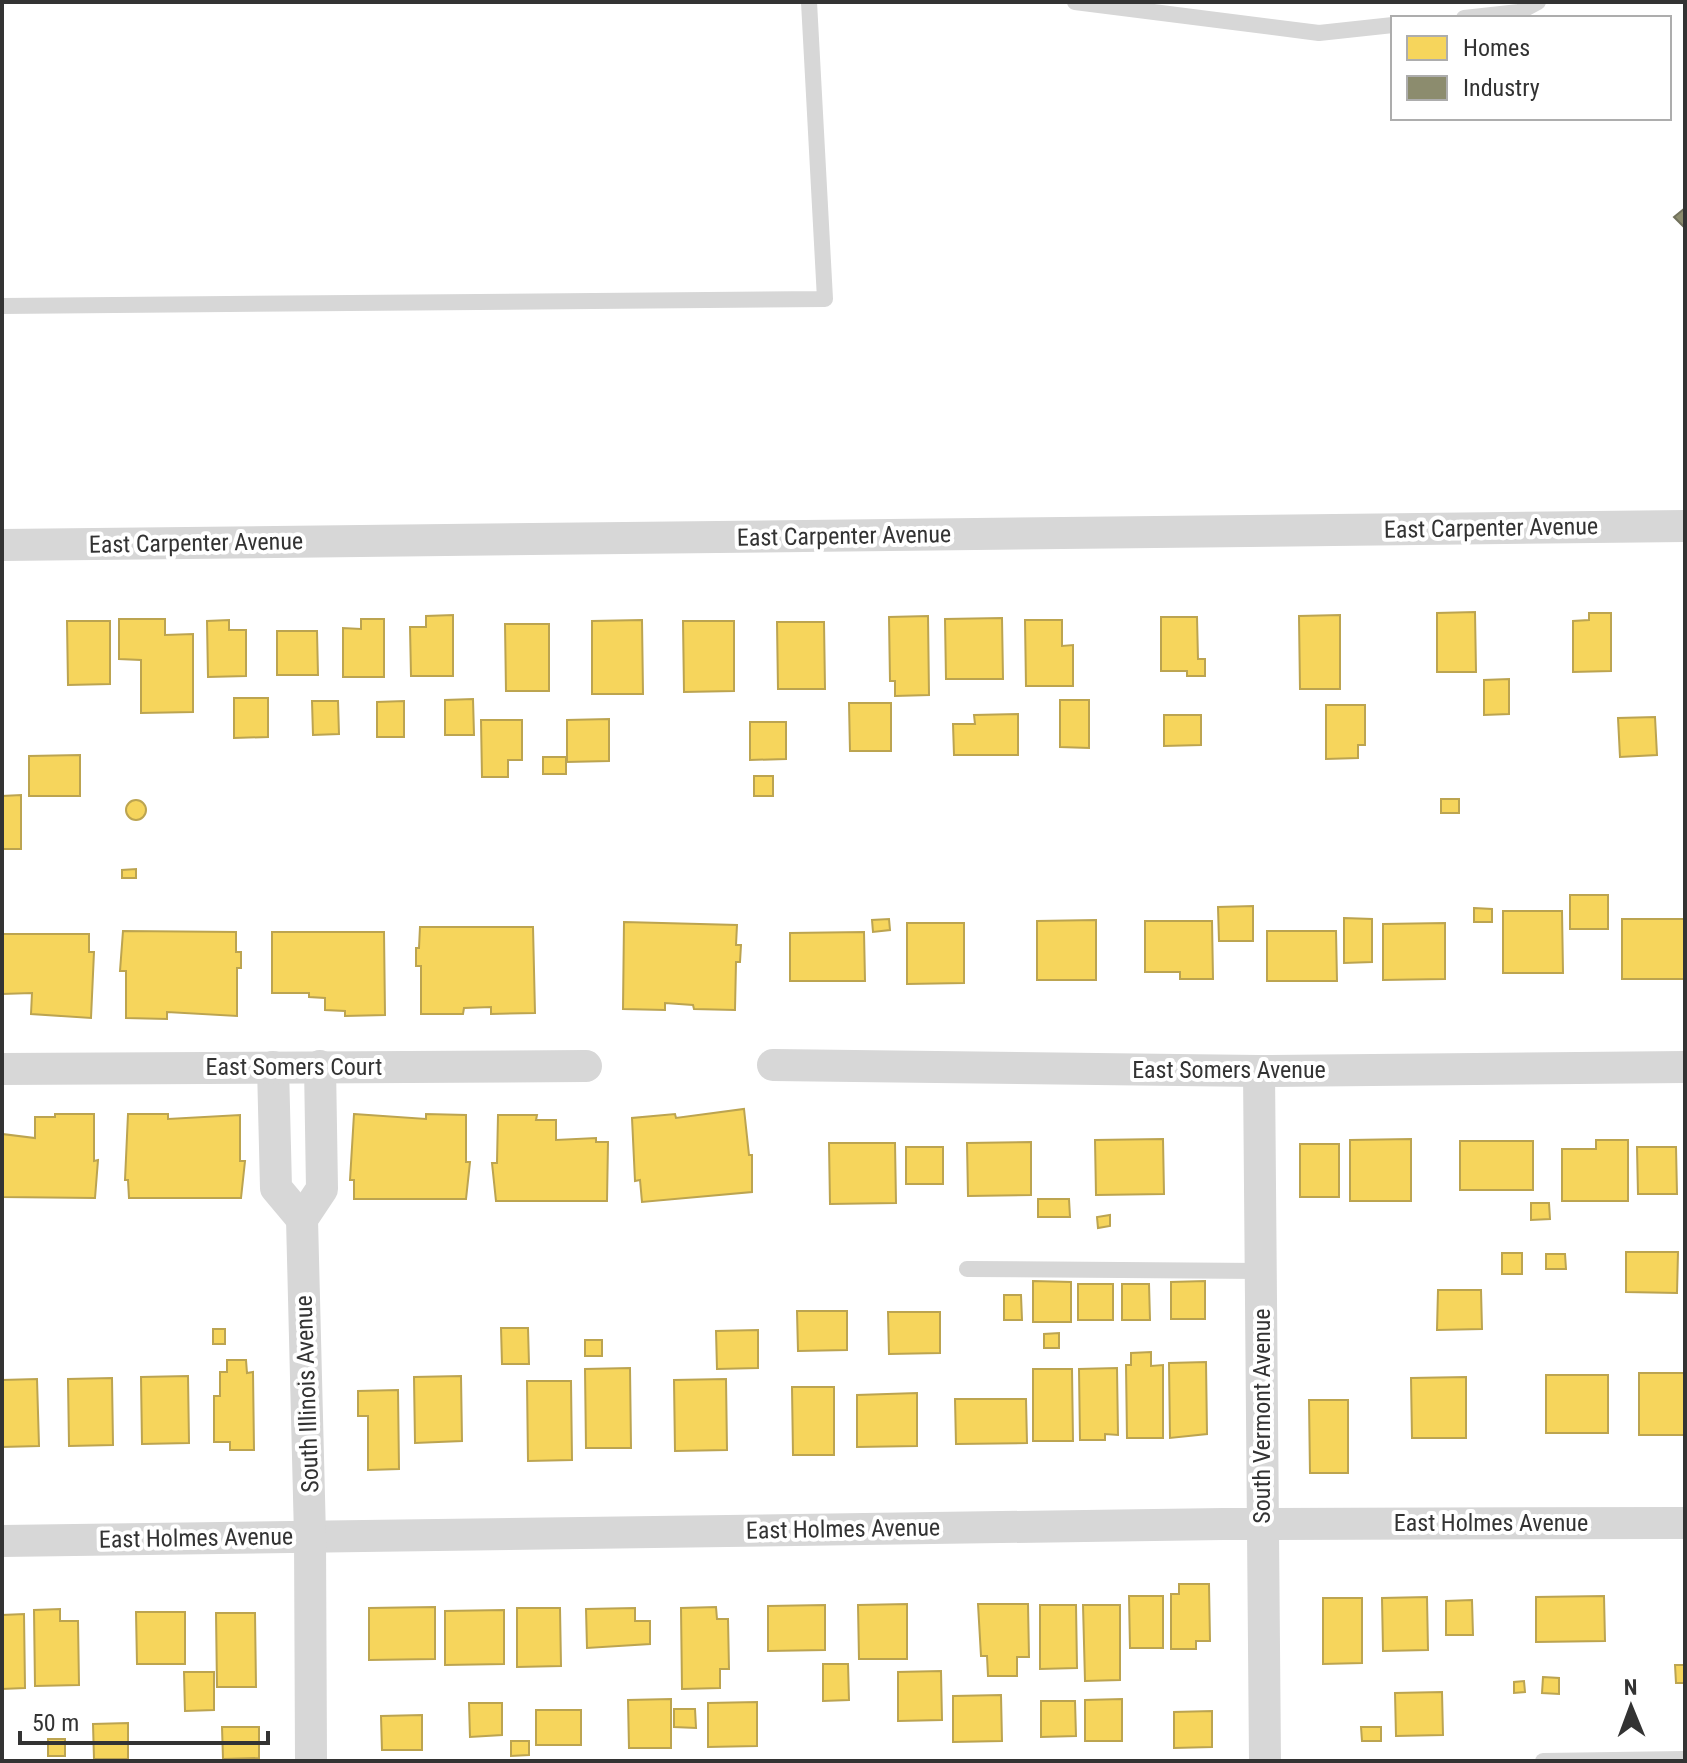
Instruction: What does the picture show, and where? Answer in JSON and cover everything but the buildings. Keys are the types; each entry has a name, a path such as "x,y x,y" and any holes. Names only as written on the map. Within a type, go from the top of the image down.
{"street":[{"name":"East Carpenter Avenue","path":"2,545 1685,526"},
{"name":"East Somers Avenue","path":"767,1065 1259,1071 1685,1067"},
{"path":"273,1067 276,1188 302,1219 322,1189 320,1066"},
{"name":"East Somers Court","path":"2,1069 586,1066"},
{"name":"South Vermont Avenue","path":"1259,1071 1265,1761"},
{"name":"South Illinois Avenue","path":"302,1219 310,1536 311,1761"},
{"name":"East Holmes Avenue","path":"2,1541 1263,1524 1685,1523"}],"lane":[{"path":"2,306 825,299 809,2 822,2"},
{"path":"1075,2 1319,33 1391,25"},
{"path":"1482,16 1519,12 1538,2"},
{"path":"967,1269 1261,1271"},
{"path":"1543,1761 1685,1759"}]}
